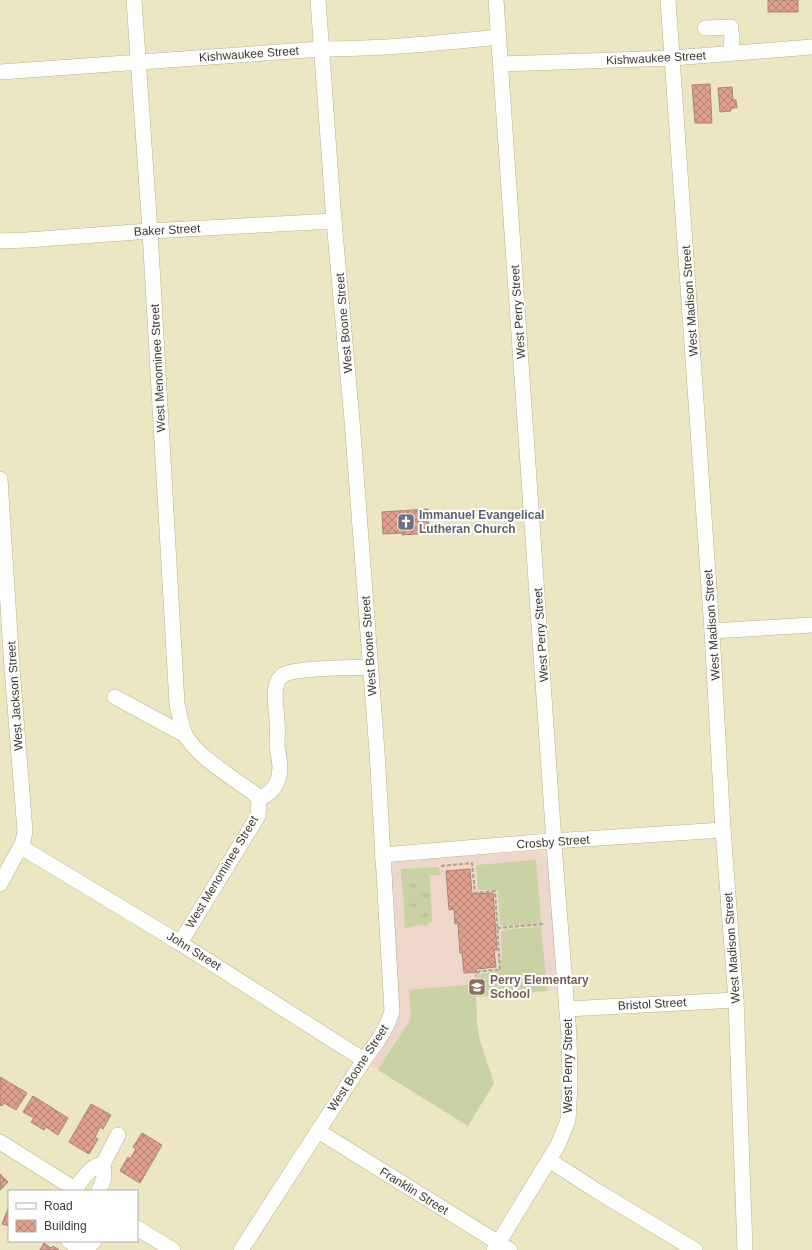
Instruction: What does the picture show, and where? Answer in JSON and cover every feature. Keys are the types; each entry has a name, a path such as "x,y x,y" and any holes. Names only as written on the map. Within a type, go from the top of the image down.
{"street":[{"name":"West Menominee Street","path":"134,0 150,231 178,704 180,722 185,735"},
{"name":"West Boone Street","path":"241,1250 373,1048 390,1018 392,1011 371,667 353,427 334,221 318,0"},
{"name":"West Perry Street","path":"496,0 554,842 569,1036 570,1076 568,1120 564,1133 501,1248"},
{"name":"West Madison Street","path":"668,0 712,631 723,830 736,1000 745,1250"},
{"path":"704,28 732,31 731,53"},
{"name":"Kishwaukee Street","path":"0,72 321,49 352,49 412,45 499,37"},
{"name":"Kishwaukee Street","path":"501,64 673,58 812,47"},
{"name":"Baker Street","path":"0,241 334,221"},
{"name":"West Jackson Street","path":"0,479 3,570 25,831 21,847 0,884"},
{"path":"712,631 812,625"},
{"path":"115,697 185,735 192,746 201,755 255,794 259,800 272,791 280,775 278,720 275,702 276,689 279,679 290,672 371,667"},
{"name":"West Menominee Street","path":"180,942 258,816 259,800"},
{"name":"Crosby Street","path":"382,855 723,830"},
{"name":"John Street","path":"21,847 180,942 364,1060"},
{"name":"Bristol Street","path":"567,1009 736,1000"},
{"name":"Franklin Street","path":"318,1131 501,1248"},
{"path":"99,1190 104,1178 103,1164 118,1135"},
{"path":"0,1142 74,1189 96,1165 103,1164"},
{"path":"549,1160 597,1191 695,1250"},
{"path":"138,1229 173,1250"},
{"path":"70,1242 82,1250"},
{"path":"86,1250 93,1242"}],"path":[{"path":"441,866 472,863 475,893 495,891 500,970 480,971 475,975"},
{"path":"497,928 543,924"}],"shaded area":[{"name":"Perry Elementary School","path":"540,851 549,862 558,990 476,997 477,1024 480,1041 494,1083 468,1126 371,1066 398,1020 389,868 394,862"}],"green space":[{"path":"536,860 541,923 504,926 500,924 498,890 478,890 476,865"},
{"path":"439,867 440,875 401,877 401,869"},
{"path":"430,876 432,921 426,926 418,925 413,910 403,892 401,877"},
{"path":"403,892 413,910 418,925 405,928"},
{"path":"541,926 547,991 476,997 477,1024 480,1041 494,1083 468,1126 378,1070 411,1018 409,990 476,984 475,975 501,971 501,932 505,930"}],"building":[{"path":"768,0 798,0 798,12 768,12"},
{"path":"710,84 712,123 695,123 692,85"},
{"path":"732,87 733,100 736,100 737,108 731,108 731,111 720,112 718,88"},
{"name":"Immanuel Evangelical Lutheran Church","path":"428,509 429,533 402,535 402,533 383,534 382,512"},
{"path":"470,869 472,894 493,893 497,950 494,950 496,967 476,969 477,972 464,973 462,953 460,953 458,923 455,924 454,909 449,910 446,871"},
{"path":"0,1077 27,1093 16,1110 4,1103 2,1106 0,1105"},
{"path":"33,1096 68,1118 58,1135 46,1127 44,1130 31,1122 34,1118 23,1112"},
{"path":"91,1104 111,1115 103,1129 100,1127 95,1137 98,1139 89,1154 69,1142"},
{"path":"142,1133 162,1145 140,1183 120,1171 128,1157 130,1159 136,1149 133,1147"},
{"path":"0,1174 8,1182 0,1190"},
{"path":"8,1209 8,1226 2,1224"},
{"path":"44,1243 51,1248 53,1246 59,1250 40,1250"}],"place":[{"name":"Immanuel Evangelical Lutheran Church","path":"406,522"},
{"name":"Perry Elementary School","path":"477,987"}]}
